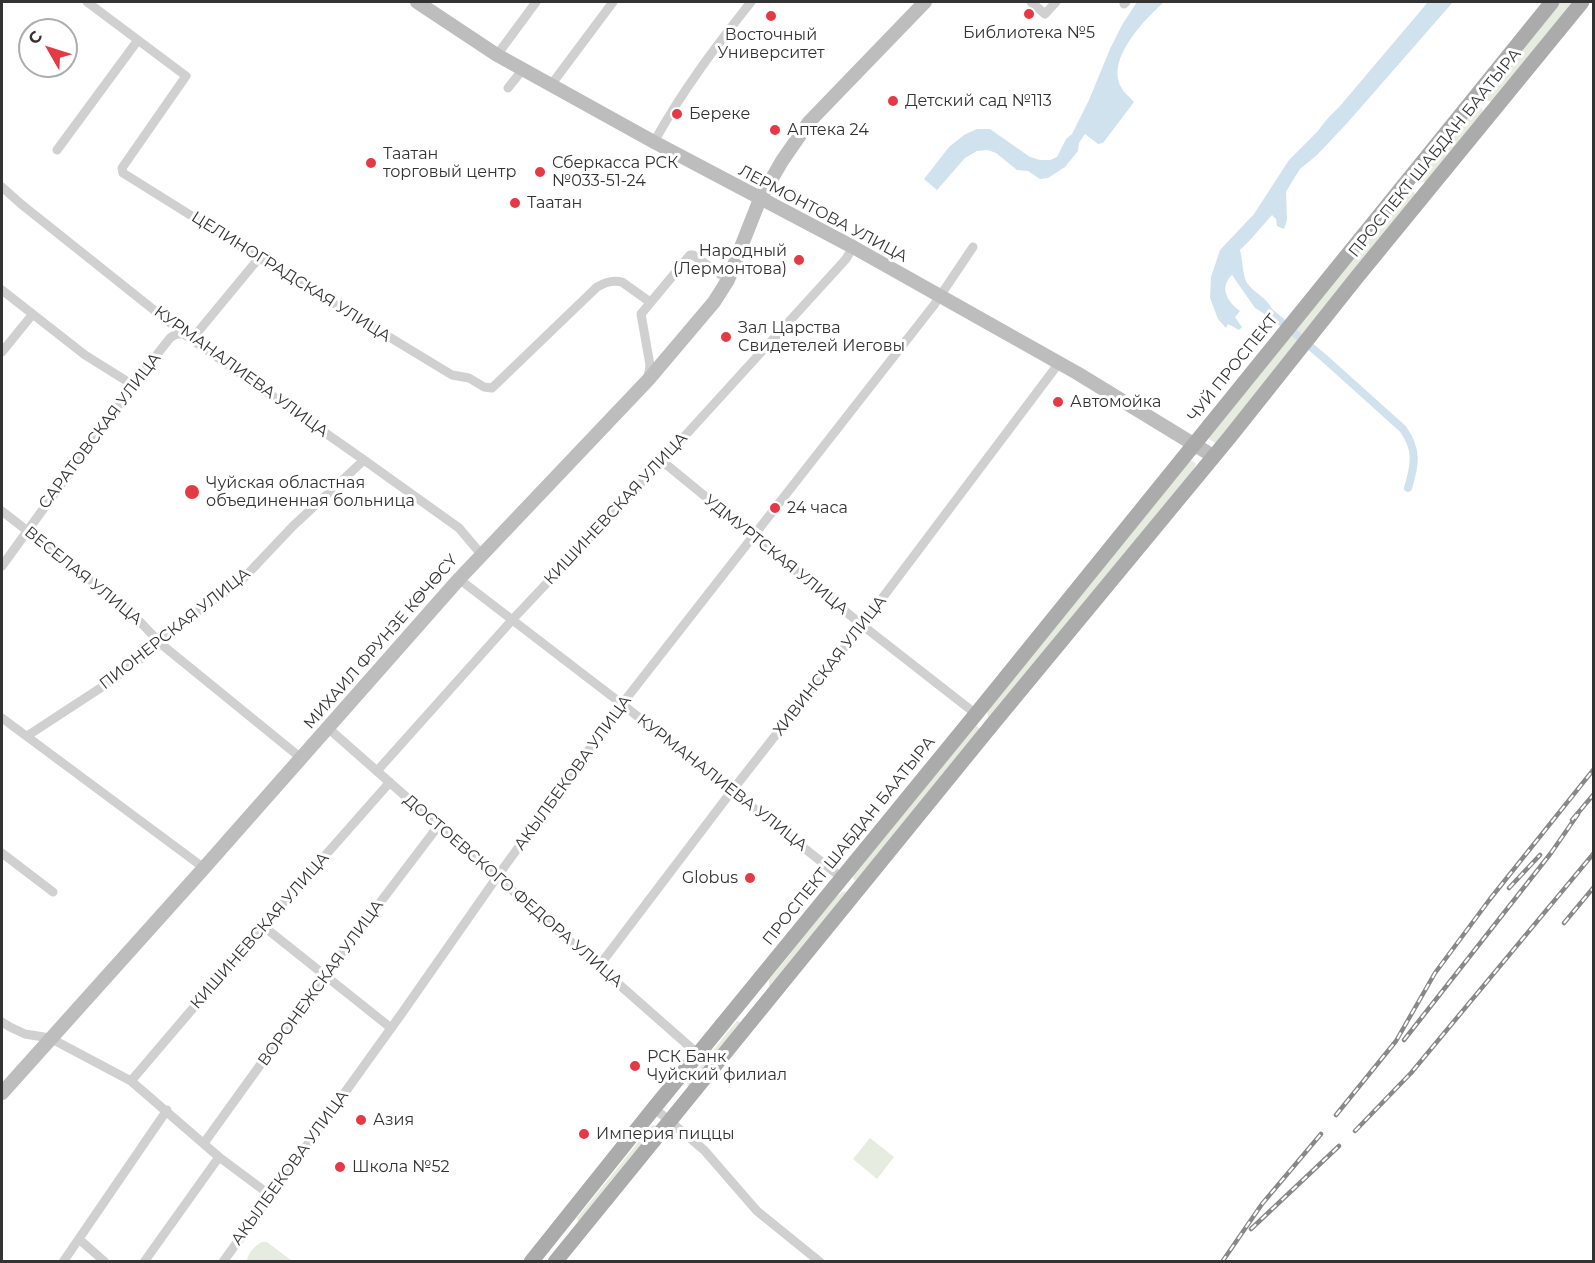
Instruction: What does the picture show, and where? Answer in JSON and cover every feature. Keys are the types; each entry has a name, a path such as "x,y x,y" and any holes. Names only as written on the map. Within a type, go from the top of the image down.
{"main road":[{"name":"ЛЕРМОНТОВА УЛИЦА","path":"417,2 497,55 654,142 853,247 1059,363 1213,456"},
{"name":"МИХАИЛ ФРУНЗЕ КӨЧӨСҮ","path":"2,1093 481,554 648,380 714,302 728,280 760,199 782,161 810,122 926,2"},
{"name":"ПРОСПЕКТ ШАБДАН БААТЫРА","path":"1299,315 1552,2"},
{"name":"ПРОСПЕКТ ШАБДАН БААТЫРА","path":"1213,456 1582,2"},
{"path":"1475,97 1493,110"},
{"path":"1408,180 1425,193"},
{"name":"ЧУЙ ПРОСПЕКТ","path":"1195,444 1299,315"},
{"name":"ПРОСПЕКТ ШАБДАН БААТЫРА","path":"531,1262 1195,444"},
{"path":"555,1262 1213,456"},
{"path":"976,714 991,726"},
{"path":"842,878 858,890"},
{"path":"757,982 773,994"},
{"path":"736,1007 752,1020"},
{"path":"556,1230 572,1241"}],"street":[{"name":"ЦЕЛИНОГРАДСКАЯ УЛИЦА","path":"87,2 186,76 122,171 259,258 452,375 469,378 488,388 492,387 603,283 617,280 622,282 650,302"},
{"path":"497,55 536,2"},
{"path":"551,85 613,2"},
{"path":"654,142 680,97 720,41 752,2"},
{"path":"1030,2 1045,14 1056,2"},
{"path":"57,150 138,40"},
{"path":"508,88 523,69"},
{"name":"КУРМАНАЛИЕВА УЛИЦА","path":"2,186 21,204 188,337 459,528 481,554"},
{"name":"КИШИНЕВСКАЯ УЛИЦА","path":"377,771 513,619 662,462 846,259 853,247"},
{"name":"АКЫЛБЕКОВА УЛИЦА","path":"223,1262 622,704 940,296 973,248"},
{"path":"648,380 650,365 641,314 650,302 690,255 728,280"},
{"name":"САРАТОВСКАЯ УЛИЦА","path":"2,566 133,385 170,338 176,334 188,337 259,258"},
{"path":"2,290 85,355 133,385"},
{"path":"2,352 32,315"},
{"name":"ХИВИНСКАЯ УЛИЦА","path":"599,966 862,625 1059,363"},
{"name":"ПИОНЕРСКАЯ УЛИЦА","path":"27,736 102,687 161,644 165,634 240,582 293,526 364,460"},
{"name":"УДМУРТСКАЯ УЛИЦА","path":"662,462 862,625 976,714"},
{"name":"ВЕСЕЛАЯ УЛИЦА","path":"2,511 129,610 161,644 302,758"},
{"name":"КУРМАНАЛИЕВА УЛИЦА","path":"459,579 842,878"},
{"path":"2,718 204,868"},
{"name":"ДОСТОЕВСКОГО ФЕДОРА УЛИЦА","path":"328,728 698,1054"},
{"name":"КИШИНЕВСКАЯ УЛИЦА","path":"131,1081 390,782"},
{"name":"ВОРОНЕЖСКАЯ УЛИЦА","path":"204,1143 325,975 439,825"},
{"path":"2,853 53,892"},
{"path":"263,926 392,1028"},
{"path":"2,1022 25,1034 50,1038 131,1081 219,1156 270,1195"},
{"path":"654,1108 704,1150 757,1211 820,1262"},
{"path":"63,1262 167,1110"},
{"path":"144,1262 219,1156"},
{"path":"79,1239 105,1262"}],"shaded area":[{"path":"1557,2 1575,2 1493,101 1486,100 1484,98"},
{"path":"1475,105 1482,108 1483,113 1427,182 1421,182 1417,177"},
{"path":"1409,189 1415,193 1415,197 1218,442 1215,443 1209,439 1209,436"},
{"path":"1190,460 1196,464 1192,472 990,718 988,717 987,710"},
{"path":"976,726 982,730 855,881 854,873"},
{"path":"846,892 772,988 769,986 769,980 836,897"},
{"path":"737,1021 742,1023 688,1087 688,1081"},
{"path":"652,1125 657,1128 578,1221 577,1218"},
{"path":"870,1138 894,1157 877,1179 853,1159"},
{"path":"262,1242 267,1242 292,1261 247,1261 252,1250"}],"water":[{"path":"1137,2 1164,2 1138,29 1123,52 1118,76 1122,89 1134,102 1103,143 1098,144 1085,134 1079,143 1078,151 1065,167 1048,178 1040,179 1028,171 1017,170 996,153 988,150 977,151 965,158 937,190 924,179 949,147 964,135 977,129 990,129 1030,157 1050,160 1057,157 1066,139 1072,134 1089,100 1122,25"},
{"path":"1428,2 1453,2 1349,121 1317,155 1300,169 1286,192 1287,220 1284,229 1277,226 1276,219 1272,215 1240,250 1247,283 1271,307 1273,311 1271,318 1255,308 1232,275 1225,289 1228,299 1240,311 1235,317 1242,327 1239,330 1228,324 1226,328 1218,319 1210,298 1211,277 1220,250 1254,214 1289,160 1340,106"}],"waterway":[{"path":"1266,309 1403,429 1411,444 1414,458 1408,488"}],"railway":[{"path":"1336,1115 1396,1041 1435,973 1490,899 1594,769"},
{"path":"1572,820 1594,794"},
{"path":"1404,1040 1551,853 1578,814"},
{"path":"1355,1131 1411,1073 1594,853"},
{"path":"1509,888 1540,855"},
{"path":"1564,923 1594,887"},
{"path":"1222,1262 1262,1204 1321,1134"},
{"path":"1251,1229 1339,1146"}],"place":[{"name":"Библиотека №5","path":"1029,14"},
{"name":"Восточный Университет","path":"771,16"},
{"name":"Детский сад №113","path":"893,101"},
{"name":"Береке","path":"677,114"},
{"name":"Аптека 24","path":"775,130"},
{"name":"Таатан торговый центр","path":"371,163"},
{"name":"Сберкасса РСК №033-51-24","path":"540,172"},
{"name":"Таатан","path":"515,203"},
{"name":"Народный (Лермонтова)","path":"799,260"},
{"name":"Зал Царства Свидетелей Иеговы","path":"726,337"},
{"name":"Автомойка","path":"1058,402"},
{"name":"Чуйская областная объединенная больница","path":"192,492"},
{"name":"24 часа","path":"775,508"},
{"name":"Globus","path":"750,878"},
{"name":"РСК Банк Чуйский филиал","path":"635,1066"},
{"name":"Азия","path":"361,1120"},
{"name":"Империя пиццы","path":"584,1134"},
{"name":"Школа №52","path":"340,1167"}]}
